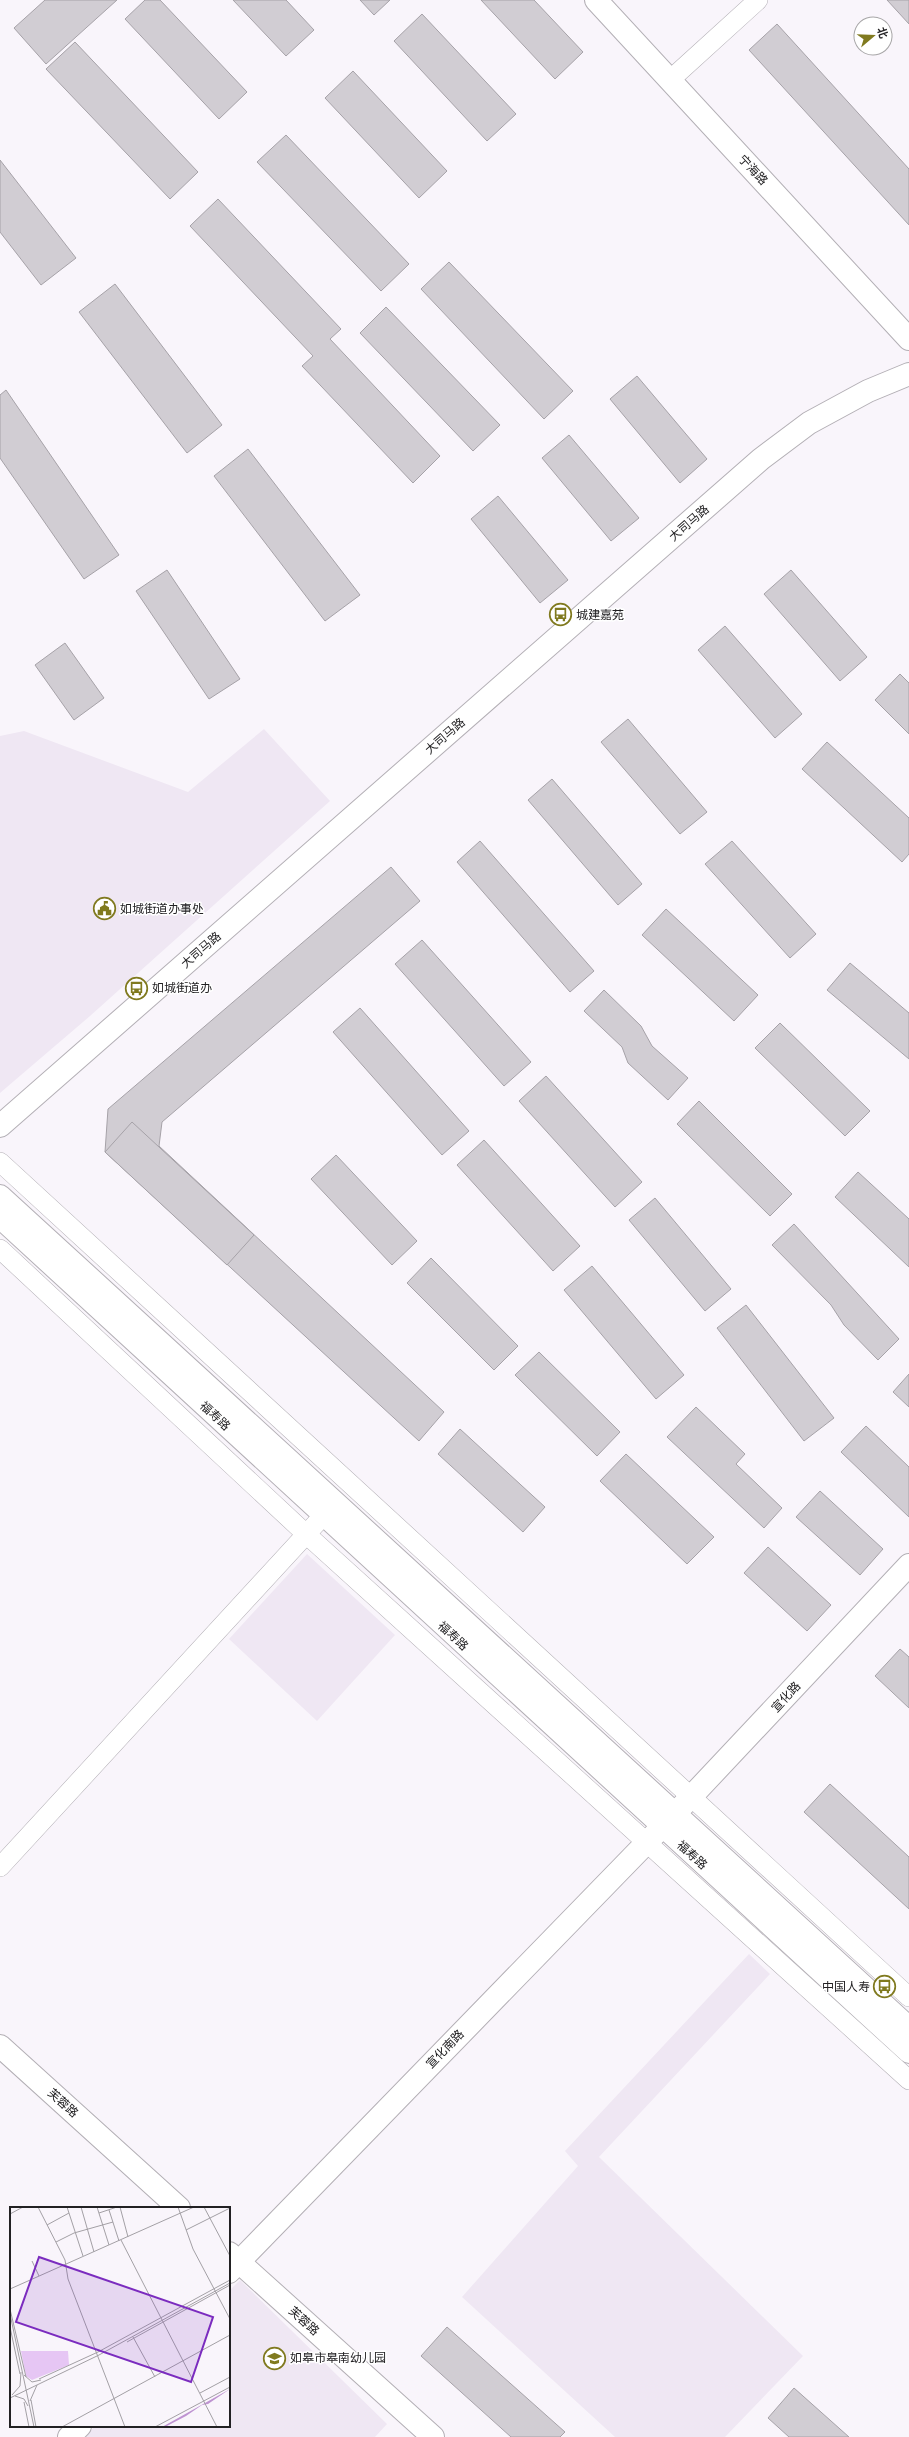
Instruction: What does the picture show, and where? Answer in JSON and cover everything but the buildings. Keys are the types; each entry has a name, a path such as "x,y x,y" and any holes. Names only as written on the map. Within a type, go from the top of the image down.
{"street":[{"name":"宁海路","path":"596,0 909,339"},
{"path":"670,80 758,0"},
{"name":"大司马路","path":"0,1126 761,459 809,423 868,391 909,374"},
{"path":"0,1162 690,1798 909,1996"},
{"name":"福寿路","path":"0,1196 668,1821 909,2052"},
{"name":"福寿路","path":"0,1217 323,1516 668,1821 909,2028"},
{"path":"0,1249 306,1534 909,2080"},
{"path":"0,1867 323,1516"},
{"name":"宣化路","path":"668,1821 909,1565"},
{"name":"宣化南路","path":"232,2262 668,1821"},
{"name":"芙蓉路","path":"0,2046 178,2207"},
{"name":"芙蓉路","path":"232,2262 434,2437"},
{"path":"69,2437 79,2427"}],"shaded area":[{"name":"如城街道办事处","path":"264,729 330,801 90,1016 0,1093 0,736 24,731 188,792"},
{"path":"307,1554 395,1635 317,1721 229,1639"},
{"path":"749,1954 770,1974 599,2157 803,2356 725,2437 615,2437 462,2297 578,2166 565,2151"},
{"name":"如皋市皋南幼儿园","path":"240,2280 387,2424 375,2437 84,2437 94,2427 230,2427 230,2290"}],"place":[{"name":"城建嘉苑","path":"561,615"},
{"name":"如城街道办事处","path":"105,909"},
{"name":"如城街道办","path":"137,988"},
{"name":"中国人寿","path":"885,1987"},
{"name":"如皋市皋南幼儿园","path":"274,2358"}]}
